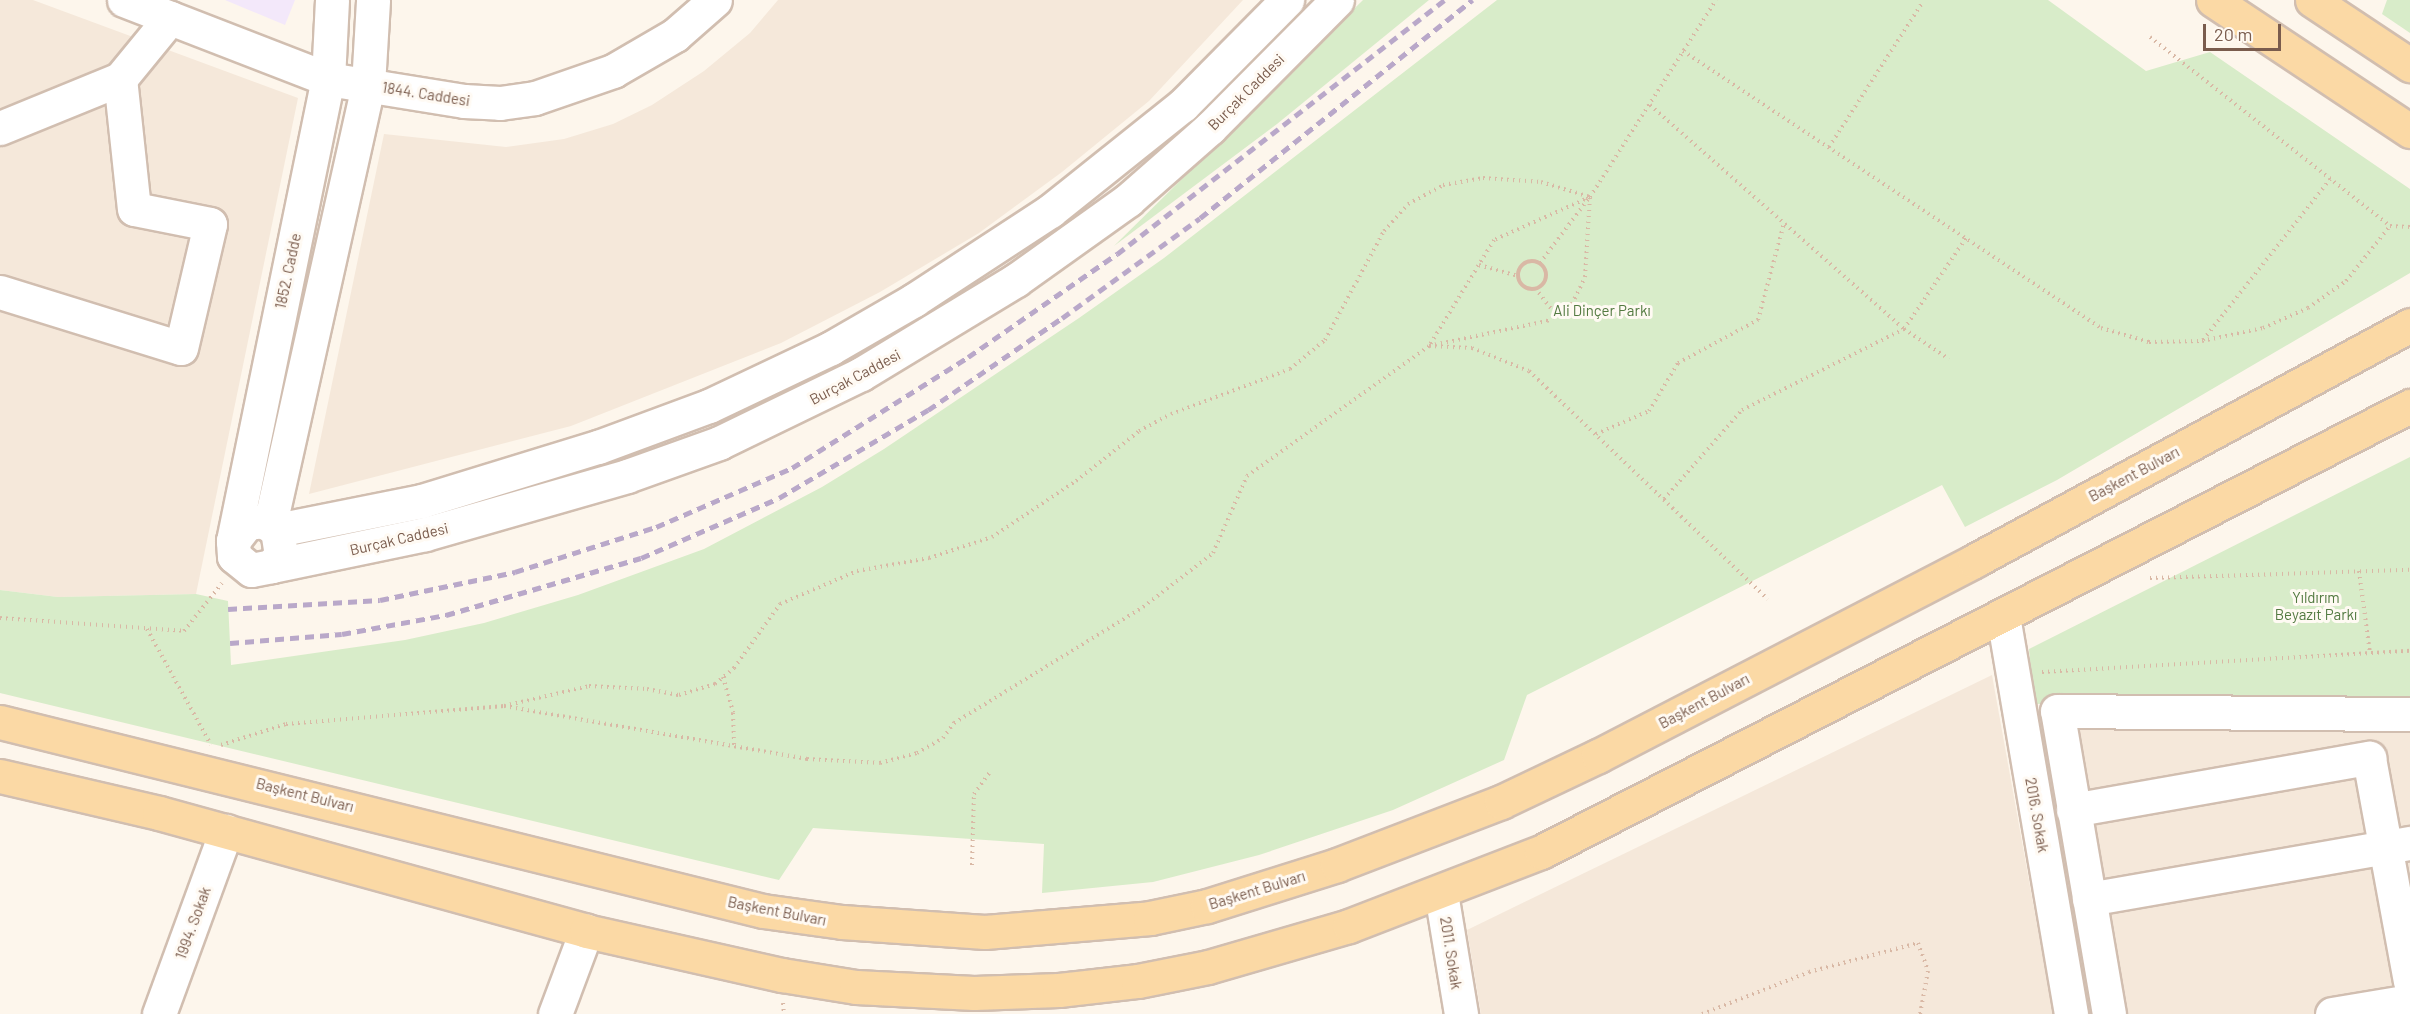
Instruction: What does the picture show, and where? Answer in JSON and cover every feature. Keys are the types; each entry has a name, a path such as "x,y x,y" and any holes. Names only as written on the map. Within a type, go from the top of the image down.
{"main road":[{"path":"2213,0 2410,131"},
{"path":"2312,0 2410,65"},
{"name":"Başkent Bulvarı","path":"0,722 176,762 763,911 842,922 985,932 1069,928 1150,918 1218,903 1337,865 1501,802 1598,756 1974,561 2410,325"},
{"path":"0,776 226,831 586,931 782,975 976,1004 1208,967 1349,926 1441,893 1541,852 1626,811 2410,406"}],"street":[{"name":"1844. Caddesi","path":"124,0 328,79 464,101 500,103 535,98 613,71 653,50 714,0"},
{"name":"1852. Cadde","path":"235,552 328,79 332,0"},
{"path":"373,0 368,85 274,527 283,546 272,566 250,570 235,552 247,523 274,527 422,501 598,447 710,406 831,348 923,295 1050,211 1183,105 1287,0"},
{"name":"Burçak Caddesi","path":"272,566 425,534 627,476 719,443 861,375 1016,280 1128,200 1210,128 1337,0"},
{"path":"0,128 120,79 170,18"},
{"path":"0,292 181,348 210,224 134,209 120,79"},
{"name":"2016. Sokak","path":"2003,616 2071,1014"},
{"path":"2109,1014 2057,711 2410,714"},
{"path":"2073,810 2369,758 2398,846 2410,981"},
{"name":"1994. Sokak","path":"159,1014 226,831"},
{"path":"2089,898 2398,846"},
{"name":"2011. Sokak","path":"1441,893 1461,1014"},
{"path":"555,1014 586,931"},
{"path":"2332,1014 2410,1001"}],"path":[{"path":"1556,315 1535,288 1522,285 1518,276 1523,264 1540,263 1590,197 1716,0"},
{"path":"1829,147 1922,3"},
{"path":"2150,37 2390,226 2410,227"},
{"path":"1683,51 2101,327 2149,342 2202,340 2263,328 2308,308 2346,281 2390,226"},
{"path":"1650,105 1904,329 1949,359"},
{"path":"176,762 286,724 504,706 589,686 647,688 679,695 715,684 780,604 857,571 929,558 993,537 1076,481 1139,431 1171,414 1290,369 1325,340 1384,231 1408,204 1434,190 1483,178 1541,182 1590,197"},
{"path":"2202,340 2330,179"},
{"path":"504,706 807,759 880,764 917,753 943,738 954,723 1143,607 1213,553 1247,476 1429,346 1494,240 1590,197"},
{"path":"1429,346 1547,321 1572,304 1585,277 1590,197"},
{"path":"1596,434 1649,411 1678,363 1758,320 1785,223"},
{"path":"1664,500 1742,410 1904,329 1966,238"},
{"path":"1535,288 1546,279 1540,263"},
{"path":"1479,265 1518,276"},
{"path":"1429,346 1472,348 1529,371 1768,599"},
{"path":"0,618 184,631 235,552"},
{"path":"2150,578 2410,570"},
{"path":"2359,571 2370,653"},
{"path":"147,629 213,748"},
{"path":"2013,674 2410,651"},
{"path":"723,677 733,713 734,746"},
{"path":"972,866 974,794 990,772"},
{"path":"1702,1014 1809,972 1918,942 1928,971 1920,1014"}],"shaded area":[{"path":"0,0 33,0 298,98 196,594 58,597 0,590"},
{"path":"225,0 295,0 285,25"},
{"path":"778,0 1243,0 1149,101 1062,172 979,233 880,292 781,343 571,426 309,494 384,134 506,147 564,139 613,124 652,105 704,71 750,33"},
{"path":"1992,675 2053,1014 1481,1014 1467,930"},
{"path":"2050,710 2410,711 2410,1014 2108,1014"}],"green space":[{"path":"1363,0 1429,0 1277,124 1114,246"},
{"name":"Ali Dinçer Parkı","path":"1497,0 2048,0 2146,71 2210,52 2410,189 2410,273 2057,480 1965,527 1942,485 1527,695 1504,760 1393,810 1259,855 1153,882 1042,893 1044,844 813,828 779,880 0,693 0,590 58,597 196,594 228,601 231,665 405,640 484,623 578,595 704,549 822,487 884,449 1079,318 1164,258"},
{"path":"2387,0 2410,0 2410,33 2382,14"},
{"name":"Yıldırım Beyazıt Parkı","path":"2410,457 2410,697 2034,704 2029,649"}],"railway":[{"path":"228,609 380,600 515,572 656,527 792,468 968,357 1117,254 1445,0"},
{"path":"230,643 342,634 446,615 641,558 779,498 928,410 1062,318 1200,218 1472,0"}]}
